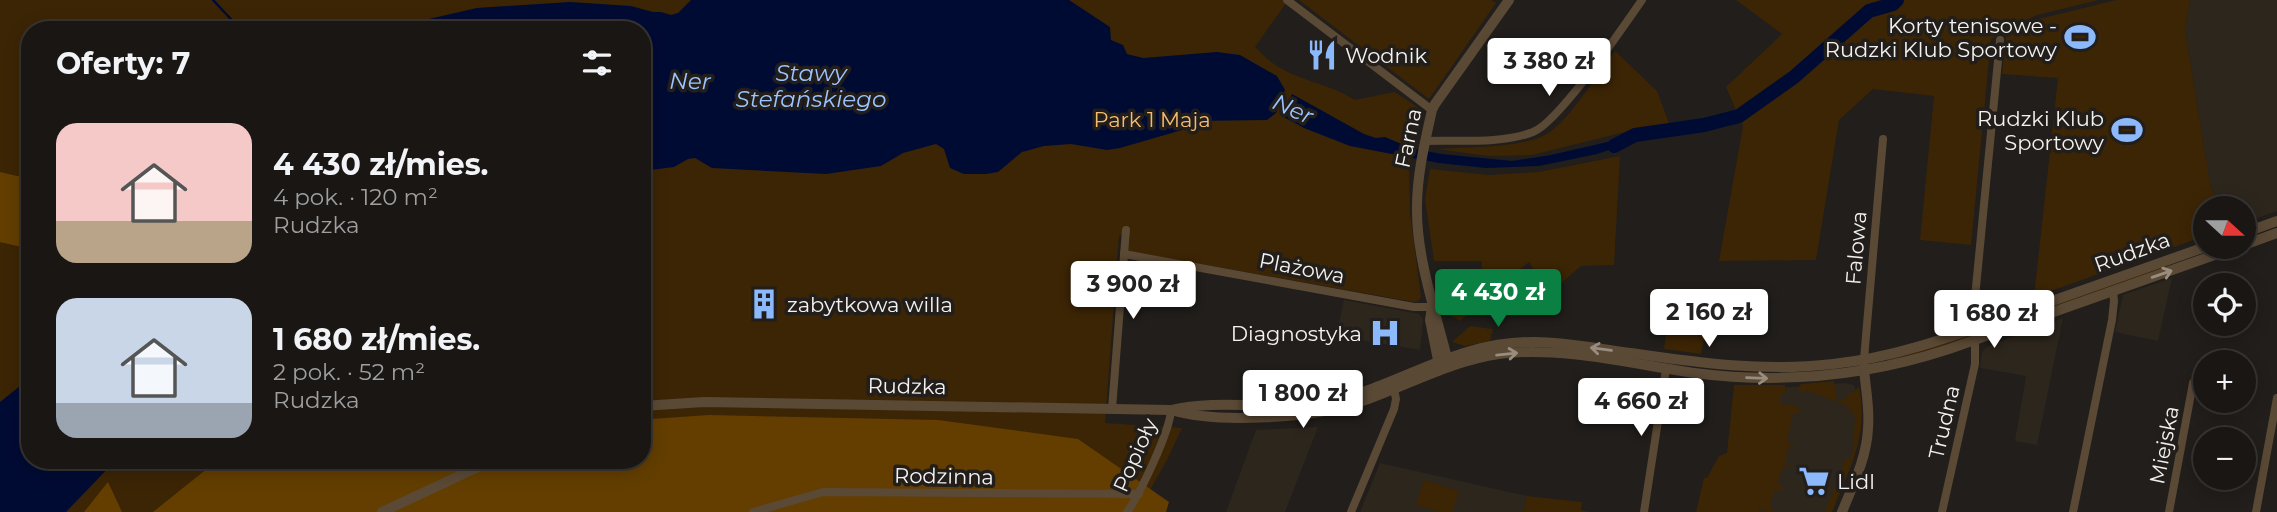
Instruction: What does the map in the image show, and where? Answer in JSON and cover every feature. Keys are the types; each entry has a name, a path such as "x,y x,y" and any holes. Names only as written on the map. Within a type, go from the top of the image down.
{"street":[{"name":"Farna","path":"1444,363 1430,320 1432,307 1417,220 1420,168 1432,110 1509,0"},
{"path":"1425,144 1510,137 1531,133 1542,127 1590,71 1642,0"},
{"path":"1290,1 1432,110"},
{"name":"Trudna","path":"1942,512 1975,364 1973,318 2000,40"},
{"name":"Falowa","path":"1864,365 1883,139"},
{"path":"2256,229 2277,221"},
{"path":"1112,409 1126,230"},
{"path":"2256,241 2277,233"},
{"name":"Plażowa","path":"1124,254 1414,307 1432,307"},
{"name":"Rudzka","path":"1974,335 2113,291 2193,255"},
{"name":"Rudzka","path":"651,405 716,402 1171,410 1191,406 1281,406 1324,402 1369,389 1485,346 1534,342 1737,367 1864,365 1927,356 1974,335 2193,258"},
{"path":"2073,512 2112,320 2113,291"},
{"name":"Rudzka","path":"1171,410 1189,416 1308,414 1357,403 1394,389 1444,363 1500,354 1559,354 1713,375 1772,378 1831,375 1864,365"},
{"path":"1842,512 1861,463 1868,436 1864,365"},
{"path":"1644,512 1666,369"},
{"name":"Miejska","path":"2169,512 2193,383"},
{"path":"1351,512 1394,409 1394,389"},
{"path":"2256,512 2276,403"},
{"name":"Popioły","path":"1127,512 1139,494 1166,431 1171,410"},
{"path":"382,512 474,469"},
{"name":"Rodzinna","path":"753,512 823,492 1139,494"}],"shaded area":[{"path":"2190,0 2277,0 2277,211 2256,219 2256,196 2215,196 2210,183 2185,30"},
{"path":"0,172 21,177 21,247 0,242"},
{"path":"2172,278 2158,341 2115,332 2123,295"},
{"path":"1344,300 1419,314 1423,319 1420,350 1336,336"},
{"path":"2063,318 2037,445 2015,441 2026,376 1980,368 1982,352 1988,346"},
{"path":"1846,383 1854,385 1855,389 1858,414 1856,447 1830,512 1754,512 1778,388"},
{"path":"709,415 938,420 1078,439 1169,502 1166,512 153,512 207,469 651,469 651,419"},
{"path":"1318,427 1285,512 1226,512 1256,430"},
{"path":"1380,463 1527,496 1523,512 1360,512"},
{"path":"108,482 122,512 84,512"}],"green space":[{"name":"Park 1 Maja","path":"0,0 1282,0 1286,3 1255,47 1271,62 1355,100 1395,92 1420,109 1409,164 1410,213 1421,297 1414,302 1128,251 1130,237 1119,235 1105,423 1182,428 1138,512 0,512"},
{"path":"1299,0 1491,0 1496,3 1429,99"},
{"path":"1736,0 2099,0 2037,15 1991,39 1971,245 1920,240 1934,96 1873,89 1839,120 1816,260 1719,261 1743,126 1726,87 1782,34"},
{"name":"Rudzki Klub Sportowy","path":"2116,0 2190,0 2185,30 2210,183 2215,196 2193,196 2193,240 2034,297 2058,78 2002,74 2006,35 2039,19"},
{"path":"1615,51 1657,91 1670,126 1633,130 1532,155 1488,156 1437,149 1508,145 1545,135 1573,109"},
{"path":"1620,156 1614,265 1581,266 1550,293 1529,262 1460,321 1448,314 1444,301 1481,290 1482,261 1434,261 1425,199 1430,169 1489,175 1539,172"},
{"path":"2166,265 2167,267 1948,345 1888,361 1947,343"},
{"path":"1683,325 1706,329 1701,354 1664,349 1667,327"},
{"path":"1470,326 1493,329 1490,341 1465,346 1452,342"},
{"path":"1834,381 1837,402 1797,389 1801,384"},
{"path":"1734,385 1785,385 1786,393 1780,396 1780,403 1796,406 1800,411 1793,413 1787,442 1794,443 1794,446 1789,445 1785,462 1791,466 1785,464 1777,483 1783,486 1781,492 1775,490 1769,506 1774,508 1771,512 1758,509 1757,512 1696,512 1704,478 1707,478 1719,456 1727,453"},
{"path":"1859,387 1862,421 1856,451 1832,512 1825,512 1845,459 1850,460 1853,451 1855,414 1849,413 1851,407 1839,403"},
{"path":"1424,480 1459,491 1452,512 1440,512 1416,505"},
{"path":"1527,496 1582,502 1581,510 1590,512 1523,512"}],"water":[{"name":"Stawy Stefańskiego","path":"691,0 1069,0 1110,27 1111,40 1123,45 1127,54 1143,58 1217,52 1240,55 1277,76 1285,90 1276,113 1267,120 1194,121 1182,130 1107,150 1071,144 1044,146 1022,152 998,172 986,174 964,174 950,168 944,149 936,144 903,153 881,166 826,174 712,168 695,158 674,167 651,170 651,21 420,21 477,8 570,2 631,6 671,15 678,13"},
{"path":"1292,94 1364,134 1376,138 1385,137 1411,148 1441,154 1512,161 1629,137 1629,143 1597,154 1539,166 1486,168 1439,163 1350,146 1304,128 1282,116"},
{"path":"21,385 21,469 107,469 66,512 0,512 0,402"}],"waterway":[{"path":"213,0 233,21"},
{"name":"Ner","path":"1614,146 1635,135 1704,125 1739,116 1794,77 1869,11 1893,4 1897,0"}],"place":[{"name":"Korty tenisowe - Rudzki Klub Sportowy","path":"2080,37"},
{"name":"Wodnik","path":"1322,55"},
{"name":"Rudzki Klub Sportowy","path":"2127,130"},
{"name":"zabytkowa willa","path":"764,304"},
{"name":"Diagnostyka","path":"1385,333"},
{"name":"Lidl","path":"1814,481"}]}
